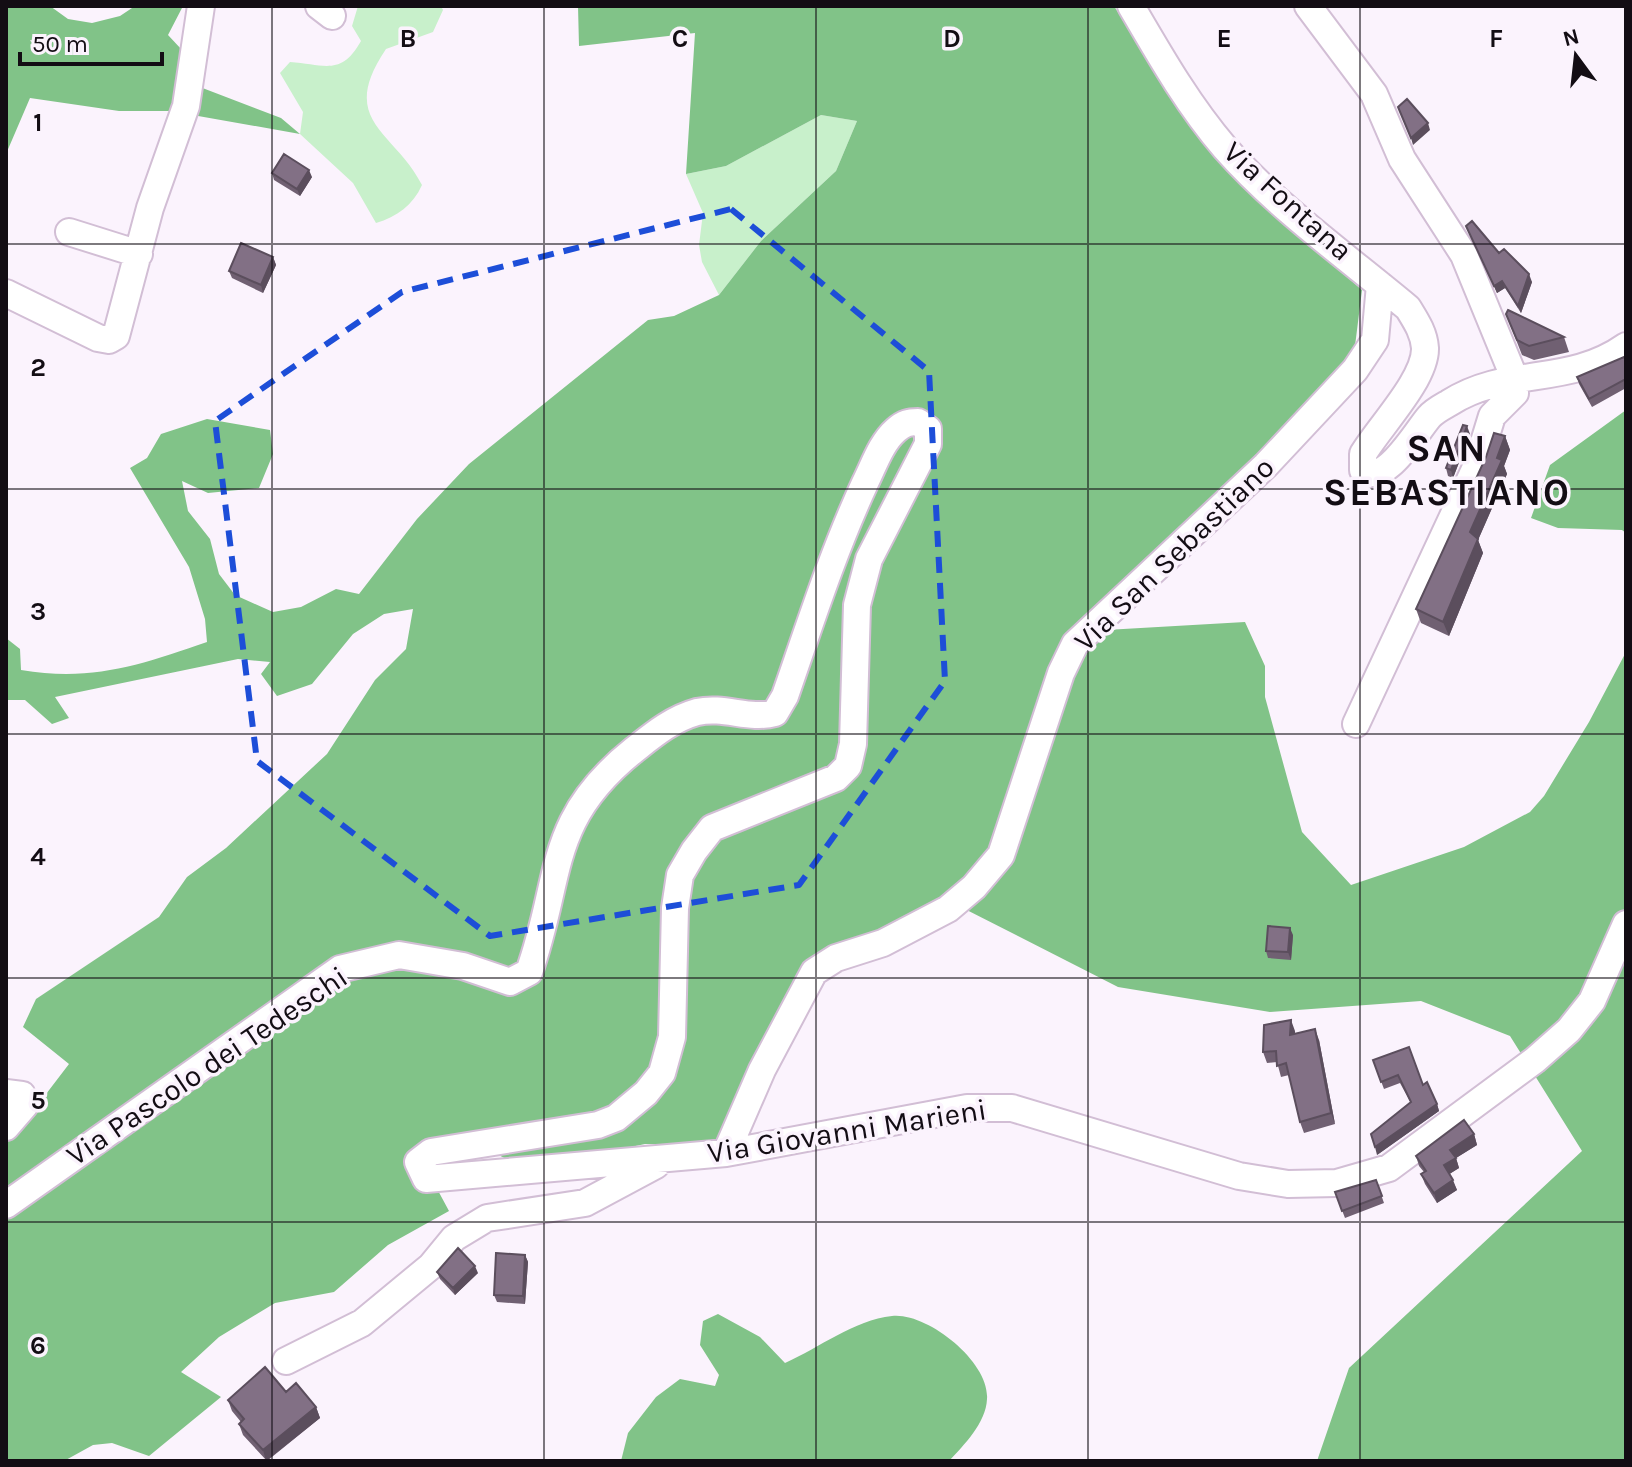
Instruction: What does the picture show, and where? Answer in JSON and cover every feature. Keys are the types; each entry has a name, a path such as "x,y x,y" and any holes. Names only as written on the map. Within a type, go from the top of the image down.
{"street":[{"path":"6,293 109,340 116,336 154,195 186,106 201,6"},
{"name":"Via Fontana","path":"1131,6 1167,66 1224,147 1267,190 1405,305 1420,326 1424,357 1419,372 1363,454 1363,470 1368,474 1393,464 1433,413 1475,388 1514,377"},
{"path":"1308,6 1374,94 1402,159 1464,255 1514,377 1515,393 1492,416 1477,465 1356,724"},
{"path":"69,232 139,254"},
{"name":"Via San Sebastiano","path":"726,1153 762,1070 814,972 836,958 883,943 948,909 974,887 1001,855 1061,673 1075,644 1236,494 1355,370 1375,340 1380,285"},
{"path":"1514,377 1538,379 1576,371 1626,346"},
{"name":"Via Pascolo dei Tedeschi","path":"6,1205 340,969 399,955 463,966 510,982 529,972 557,860 586,796 608,770 663,727 697,712 727,710 758,718 775,713 785,696 827,572 880,451 894,432 906,423 918,422 928,429 928,444 869,559 857,605 853,744 848,766 836,778 712,828 694,851 680,875 675,908 672,1037 662,1073 646,1093 616,1118 563,1132 431,1152 418,1162 426,1179"},
{"name":"Via Giovanni Marieni","path":"426,1179 726,1153 967,1108 1012,1108 1239,1176 1288,1184 1337,1183 1389,1168 1535,1060 1569,1030 1592,1001 1626,924"},
{"path":"6,1093 22,1095 25,1105 6,1127"},
{"path":"286,1361 362,1323 431,1266 454,1238 487,1218 585,1203 623,1180 675,1157"}],"highlighted area":[{"path":"731,209 929,371 945,681 799,885 490,936 257,761 215,421 402,292"}],"green space":[{"path":"6,6 50,6 68,19 92,23 120,16 135,6 183,6 168,35 182,50 179,79 281,118 300,134 170,111 119,111 30,98 6,154"},
{"path":"358,6 441,6 443,10 433,32 386,49 372,74 367,93 368,110 375,124 422,185 404,209 376,223 353,183 300,134 303,112 280,73 290,62 331,66 346,60 361,41 352,26"},
{"path":"578,6 1114,6 1198,136 1264,204 1362,290 1355,346 1318,395 1245,477 1071,632 1245,622 1265,666 1265,697 1302,832 1351,885 1464,847 1530,812 1544,796 1589,722 1626,652 1626,1461 1317,1461 1349,1368 1582,1151 1510,1036 1421,1001 1270,1012 1118,987 947,900 805,965 790,989 714,1145 645,1144 602,1153 509,1160 468,1141 408,1159 411,1177 435,1185 449,1211 388,1245 334,1292 275,1303 219,1337 181,1372 221,1397 149,1456 112,1443 93,1445 64,1461 6,1461 6,1139 30,1115 69,1064 23,1027 36,999 159,917 187,877 226,848 327,754 375,680 406,649 413,609 384,614 353,634 312,684 277,696 261,674 270,662 238,659 55,697 69,718 52,724 25,700 6,700 6,638 20,649 21,670 71,674 116,669 207,642 205,619 189,567 130,468 147,458 161,434 207,419 270,430 273,454 259,488 208,493 182,481 188,511 210,539 219,574 235,595 273,612 301,607 336,589 359,594 417,519 469,464 648,320 674,316 719,295 761,241 836,171 857,121 821,115 726,166 686,174 695,33 579,46"},
{"path":"821,115 857,121 836,171 761,241 719,295 702,262 699,245 703,213 686,174 726,166"},
{"path":"1626,410 1626,533 1622,530 1558,528 1531,518 1550,465"},
{"path":"718,1314 760,1337 785,1363 864,1323 892,1316 922,1322 954,1342 978,1370 987,1399 983,1417 949,1461 621,1461 628,1433 656,1397 680,1379 715,1386 719,1375 700,1345 703,1321"}],"building":[{"path":"1407,99 1428,123 1411,138 1398,107"},
{"path":"284,154 309,170 297,189 272,173"},
{"path":"1472,221 1499,253 1504,249 1529,274 1518,306 1502,281 1494,286 1466,226"},
{"path":"241,243 273,257 261,285 229,271"},
{"path":"1508,310 1564,337 1529,346 1517,340 1506,314"},
{"path":"1624,357 1626,379 1589,399 1577,377"},
{"path":"1463,425 1467,426 1451,470 1446,468"},
{"path":"1494,433 1505,436 1497,458 1502,460 1470,532 1478,539 1443,622 1416,609 1486,457"},
{"path":"1268,926 1290,928 1288,952 1266,951"},
{"path":"1291,1020 1290,1035 1315,1029 1331,1113 1300,1122 1286,1063 1277,1066 1276,1051 1263,1052 1264,1025"},
{"path":"1409,1047 1423,1085 1427,1082 1437,1104 1375,1147 1371,1134 1411,1102 1398,1075 1381,1082 1373,1060"},
{"path":"1464,1120 1474,1134 1450,1150 1456,1158 1444,1165 1453,1180 1434,1193 1421,1174 1426,1171 1416,1156"},
{"path":"1376,1180 1382,1196 1342,1211 1335,1192"},
{"path":"458,1248 475,1266 453,1288 437,1272"},
{"path":"496,1253 525,1255 523,1296 494,1295"},
{"path":"265,1367 286,1392 296,1383 316,1407 263,1450 239,1424 244,1419 228,1400"}],"district":[{"name":"SAN SEBASTIANO","path":"1447,470"}]}
